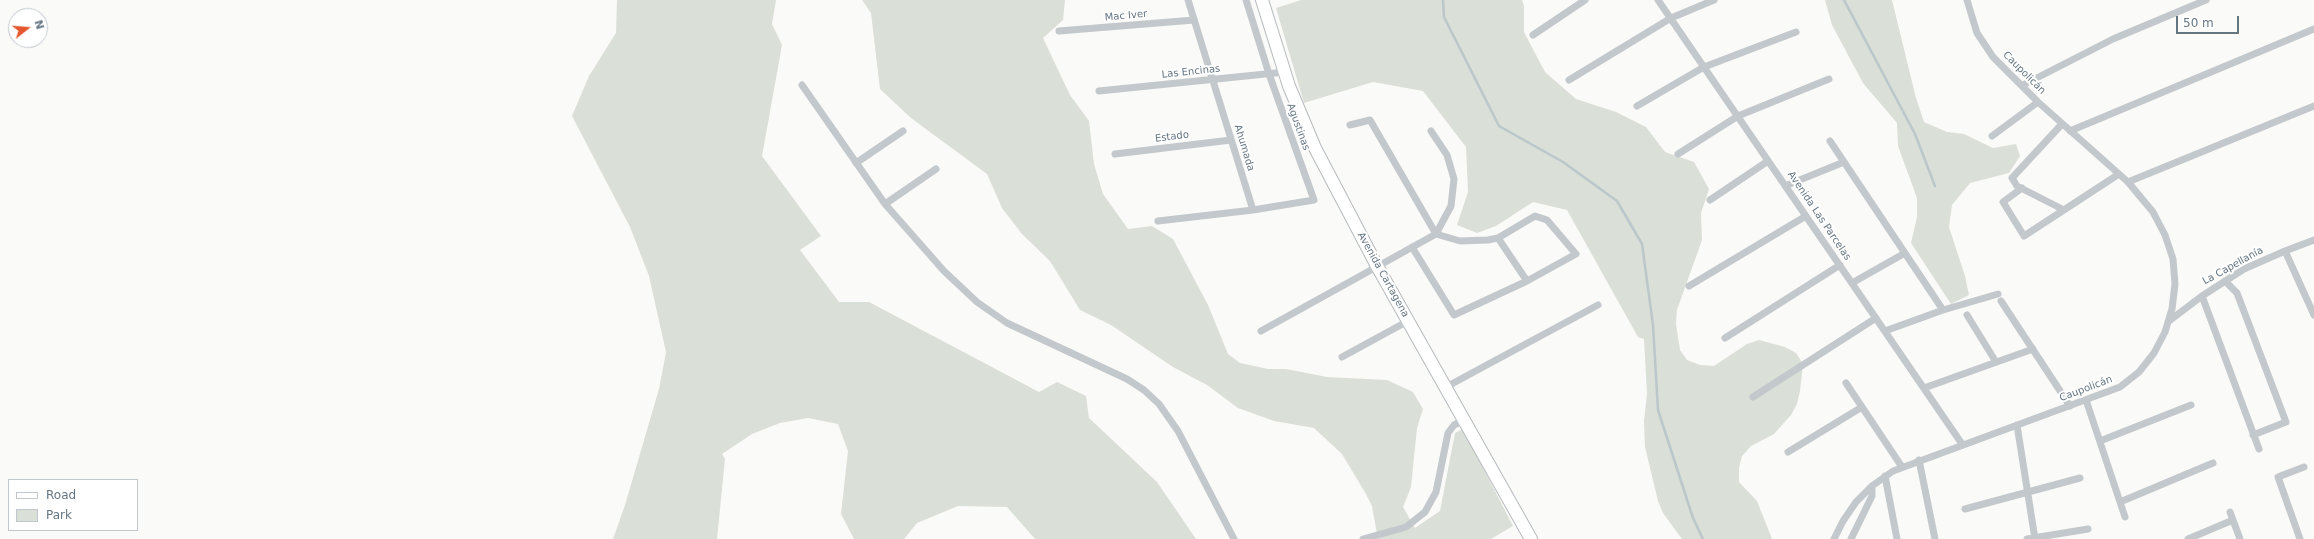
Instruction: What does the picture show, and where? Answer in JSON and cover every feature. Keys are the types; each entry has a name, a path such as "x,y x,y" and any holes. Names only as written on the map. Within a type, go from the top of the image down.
{"main road":[{"name":"Avenida Cartagena","path":"1262,0 1285,72 1315,148 1377,266 1531,539"}],"street":[{"name":"Ahumada","path":"1188,0 1253,210"},
{"name":"Agustinas","path":"1246,0 1269,74 1314,200 1253,210"},
{"path":"1533,36 1585,0"},
{"name":"Avenida Las Parcelas","path":"1658,0 1962,444"},
{"path":"1569,80 1671,18 1714,0"},
{"name":"Caupolicán","path":"1834,539 1849,512 1872,486 1885,476 1919,460 2120,387 2139,372 2160,343 2169,321 2175,284 2170,247 2153,212 2128,182 2038,102 2023,85 1993,57 1982,42 1974,25 1967,0"},
{"path":"2023,85 2113,39 2206,0"},
{"name":"Mac Iver","path":"1059,31 1194,20"},
{"path":"2070,131 2314,29"},
{"path":"1637,106 1704,67 1796,32"},
{"name":"Las Encinas","path":"1099,91 1285,72"},
{"path":"1678,154 1738,116 1829,79"},
{"path":"802,85 885,204 944,271 991,313 1007,323 1126,379 1152,397 1172,422 1234,539"},
{"path":"1992,136 2038,102"},
{"path":"2128,182 2314,106"},
{"path":"1350,125 1370,120 1436,234 1469,242 1498,238 1535,216 1547,220 1576,254 1527,281 1454,315 1412,247"},
{"path":"2062,124 2015,173 2013,181 2022,188 2064,210"},
{"path":"856,163 903,131"},
{"path":"1261,331 1436,234 1452,206 1454,179 1447,155 1431,131"},
{"name":"Estado","path":"1115,154 1231,140"},
{"path":"1830,141 1943,310"},
{"path":"1710,200 1768,161"},
{"path":"1786,186 1844,162"},
{"path":"885,204 936,169"},
{"path":"2022,188 2003,202 2024,236 2119,174"},
{"path":"1158,221 1253,210"},
{"path":"1689,286 1806,216"},
{"path":"1498,238 1527,281"},
{"name":"La Capellanía","path":"2169,321 2225,281 2285,250 2314,240"},
{"path":"2285,250 2314,315"},
{"path":"1852,283 1905,253"},
{"path":"1726,338 1840,265"},
{"path":"2225,281 2237,294 2286,422 2253,435"},
{"path":"2202,296 2258,449"},
{"path":"1885,331 1943,310 2000,297 2070,406"},
{"path":"1446,387 1598,305"},
{"path":"1967,315 1996,362"},
{"path":"1753,397 1876,318"},
{"path":"1342,357 1408,321"},
{"path":"1924,388 2033,349"},
{"path":"1846,383 1902,467"},
{"path":"2086,400 2125,517"},
{"path":"2100,441 2190,406"},
{"path":"1788,452 1862,407"},
{"path":"1363,539 1406,527 1425,512 1436,492 1448,434 1454,425 1464,420"},
{"path":"2017,425 2035,538"},
{"path":"1919,460 1935,539"},
{"path":"2120,502 2213,463"},
{"path":"2300,539 2278,477 2304,467"},
{"path":"1885,476 1897,539"},
{"path":"1965,509 2080,478"},
{"path":"1851,539 1872,496 1872,486"},
{"path":"2230,512 2240,539"},
{"path":"2188,539 2233,520"},
{"path":"2027,539 2088,529"}],"green space":[{"path":"617,0 776,0 772,24 782,45 762,156 821,236 800,250 839,302 869,302 1039,392 1057,382 1086,396 1089,418 1157,482 1196,539 1035,539 1007,507 958,506 917,523 904,539 854,539 841,514 848,451 838,424 808,418 780,423 752,434 722,454 725,459 717,539 613,539 625,505 659,389 666,352 649,276 630,227 572,116 589,76 616,33"},
{"path":"862,0 1065,0 1063,20 1043,38 1070,95 1089,121 1094,164 1103,194 1128,229 1152,226 1173,239 1208,305 1228,354 1240,363 1268,369 1286,369 1327,377 1387,380 1413,392 1423,409 1417,428 1411,487 1403,507 1415,528 1440,511 1455,433 1463,429 1513,526 1491,539 1378,539 1372,506 1366,494 1342,454 1314,428 1274,421 1238,408 1207,385 1173,367 1111,325 1080,310 1050,261 1022,234 1002,208 987,174 911,118 880,89 871,13"},
{"path":"1301,0 1522,0 1524,6 1524,32 1545,72 1576,99 1616,112 1646,127 1665,152 1694,162 1709,189 1701,213 1702,240 1677,310 1676,324 1680,350 1687,360 1700,365 1714,366 1747,344 1759,340 1785,347 1796,353 1803,364 1797,404 1791,415 1774,434 1751,446 1742,456 1739,468 1739,482 1757,501 1772,539 1682,539 1663,513 1658,501 1645,447 1644,421 1647,394 1644,339 1638,337 1567,210 1533,202 1496,226 1477,233 1457,225 1468,192 1466,147 1423,91 1373,82 1304,103 1276,8"},
{"path":"1825,0 1892,0 1916,98 1924,122 1947,132 1964,134 1993,148 2016,144 2020,156 2009,173 1970,183 1952,205 1949,227 1965,276 1969,295 1951,304 1911,243 1917,217 1917,198 1898,146 1897,123 1863,83 1832,25"}],"waterway":[{"path":"1443,0 1444,17 1499,126 1563,162 1617,201 1642,244 1653,325 1658,410 1693,518 1703,539"},
{"path":"1844,0 1915,134 1935,186"}]}
